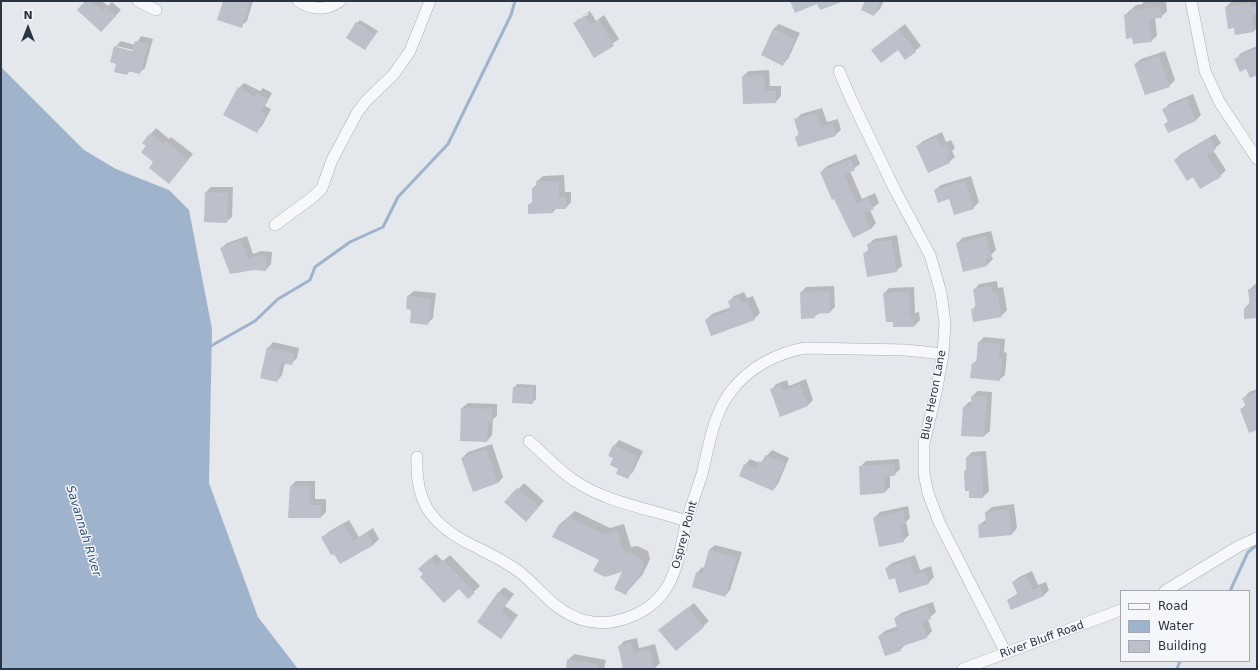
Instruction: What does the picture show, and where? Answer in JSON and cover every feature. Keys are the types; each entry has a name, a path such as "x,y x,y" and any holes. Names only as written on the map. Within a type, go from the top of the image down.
{"street":[{"path":"138,1 156,10"},
{"path":"298,1 307,7 321,9 328,8 340,1"},
{"path":"274,225 313,197 322,188 332,160 357,113 366,101 394,74 410,51 430,1"},
{"path":"1191,1 1206,71 1220,103 1257,159"},
{"name":"Blue Heron Lane","path":"839,71 892,183 930,254 944,308 945,323 943,354 936,393 924,444 924,473 928,493 939,522 1006,653"},
{"name":"Osprey Point","path":"417,457 416,475 418,489 426,508 448,532 508,564 565,612 582,620 602,623 618,621 634,616 654,604 673,578 687,521 711,436 722,407 731,390 762,363 782,354 806,348 906,350 943,354"},
{"path":"529,441 559,469 585,487 622,502 687,521"},
{"path":"1167,590 1184,581 1239,546 1257,538"},
{"name":"River Bluff Road","path":"963,669 1120,610"}],"water":[{"name":"Savannah River","path":"1,67 84,150 116,169 169,190 189,210 212,329 209,483 258,617 298,669 1,669"}],"building":[{"path":"85,1 91,1 102,11 106,7 116,16 101,32 77,10"},
{"path":"223,1 250,1 242,28 217,20"},
{"path":"790,1 842,2 820,10 817,4 795,13"},
{"path":"865,1 881,1 874,16 861,10"},
{"path":"1251,3 1251,7 1257,6 1257,15 1252,15 1254,32 1235,35 1234,28 1228,29 1225,7"},
{"path":"1160,7 1162,18 1149,19 1152,42 1133,44 1132,38 1126,39 1124,14 1129,14 1129,10"},
{"path":"584,16 590,25 599,20 614,46 594,58 573,23"},
{"path":"356,22 375,35 365,50 346,38"},
{"path":"773,29 795,39 783,66 761,55"},
{"path":"899,29 916,52 905,60 898,50 881,63 871,50"},
{"path":"135,41 148,44 140,74 128,71 127,75 114,72 116,64 110,62 114,46 132,51"},
{"path":"1257,48 1257,75 1250,78 1246,69 1240,72 1234,59"},
{"path":"1159,56 1170,87 1145,95 1134,64"},
{"path":"764,75 765,91 776,91 776,103 743,104 742,76"},
{"path":"238,87 255,97 257,93 268,99 260,112 266,115 257,133 223,115"},
{"path":"1187,99 1196,121 1168,133 1164,124 1168,122 1162,109"},
{"path":"817,113 821,127 832,124 836,136 798,147 795,137 799,136 794,119"},
{"path":"150,133 163,144 165,141 188,160 169,184 149,168 153,162 141,152 146,146 142,143"},
{"path":"936,137 941,147 946,145 950,154 946,156 950,163 928,173 916,146"},
{"path":"1210,138 1216,149 1207,155 1221,177 1200,189 1193,177 1187,181 1174,160"},
{"path":"851,159 855,170 844,175 857,204 869,198 874,209 864,214 871,229 853,238 834,199 832,200 820,172"},
{"path":"536,181 559,181 559,197 566,197 566,209 553,209 553,213 528,214 528,204 532,204 532,188 537,188"},
{"path":"965,181 974,209 954,215 949,199 938,203 934,190"},
{"path":"205,192 228,193 227,223 204,222"},
{"path":"986,236 991,257 986,258 987,266 963,272 956,243"},
{"path":"241,240 248,259 255,256 267,257 266,271 254,270 230,274 220,248"},
{"path":"891,240 897,272 867,277 863,253 869,252 867,244"},
{"path":"991,286 993,293 997,292 1002,317 973,322 971,309 976,309 973,289"},
{"path":"1248,289 1257,289 1257,318 1244,319 1244,308 1250,307"},
{"path":"829,291 830,313 814,314 815,318 801,319 800,292"},
{"path":"909,292 910,318 914,318 914,327 893,327 893,322 886,322 883,293"},
{"path":"407,296 431,299 428,325 410,323 411,310 406,309"},
{"path":"739,297 741,303 747,301 755,320 711,336 705,320 731,310 728,301"},
{"path":"978,342 1000,344 999,358 1002,358 1000,381 970,378 972,363 976,364"},
{"path":"267,347 294,354 292,365 281,363 277,382 260,378"},
{"path":"800,384 808,406 780,417 770,389 781,385 783,391"},
{"path":"513,387 533,388 533,404 512,403"},
{"path":"1257,392 1257,430 1249,433 1240,409 1246,407 1242,398"},
{"path":"971,396 987,397 984,437 961,436 963,407 971,407"},
{"path":"461,408 492,409 492,422 488,422 487,442 460,441"},
{"path":"613,445 638,457 628,479 616,474 618,469 610,465 613,458 608,456"},
{"path":"486,449 498,483 473,492 461,458"},
{"path":"765,455 785,463 773,491 739,476 744,464 756,469 759,461 762,463"},
{"path":"981,456 983,498 969,498 969,491 965,491 964,471 966,470 966,457"},
{"path":"894,464 895,476 884,476 885,493 860,495 859,466"},
{"path":"290,486 310,486 310,505 321,505 321,518 288,518"},
{"path":"517,488 539,507 526,522 504,502"},
{"path":"1009,509 1012,535 979,538 978,525 986,524 985,512"},
{"path":"903,511 905,524 900,525 904,542 879,547 873,518"},
{"path":"567,517 603,534 617,530 624,553 629,552 641,558 644,566 636,582 632,583 626,595 614,589 622,572 605,577 593,571 599,560 552,537 559,524 563,525"},
{"path":"344,525 353,541 367,533 374,545 340,564 334,554 331,555 321,537"},
{"path":"709,550 737,558 725,597 692,587 696,572 702,574"},
{"path":"430,558 437,566 443,560 475,593 468,599 459,589 444,603 420,577 423,574 418,569"},
{"path":"910,560 914,575 925,571 929,584 899,593 895,578 889,580 885,568"},
{"path":"1026,576 1033,590 1040,587 1044,596 1011,610 1007,600 1018,595 1012,582"},
{"path":"498,592 509,600 501,612 514,621 501,639 477,622"},
{"path":"688,607 704,627 676,651 658,630"},
{"path":"927,607 931,619 922,622 927,638 900,647 901,651 885,656 878,636 898,630 894,618"},
{"path":"631,643 634,653 650,649 654,669 623,669 618,646"},
{"path":"567,659 598,664 597,669 566,669"}],"waterway":[{"path":"209,347 255,321 278,299 310,280 315,267 350,242 383,227 398,197 448,144 511,15 515,1"},
{"path":"1230,590 1248,552 1257,545"},
{"path":"1177,669 1180,662"}]}
